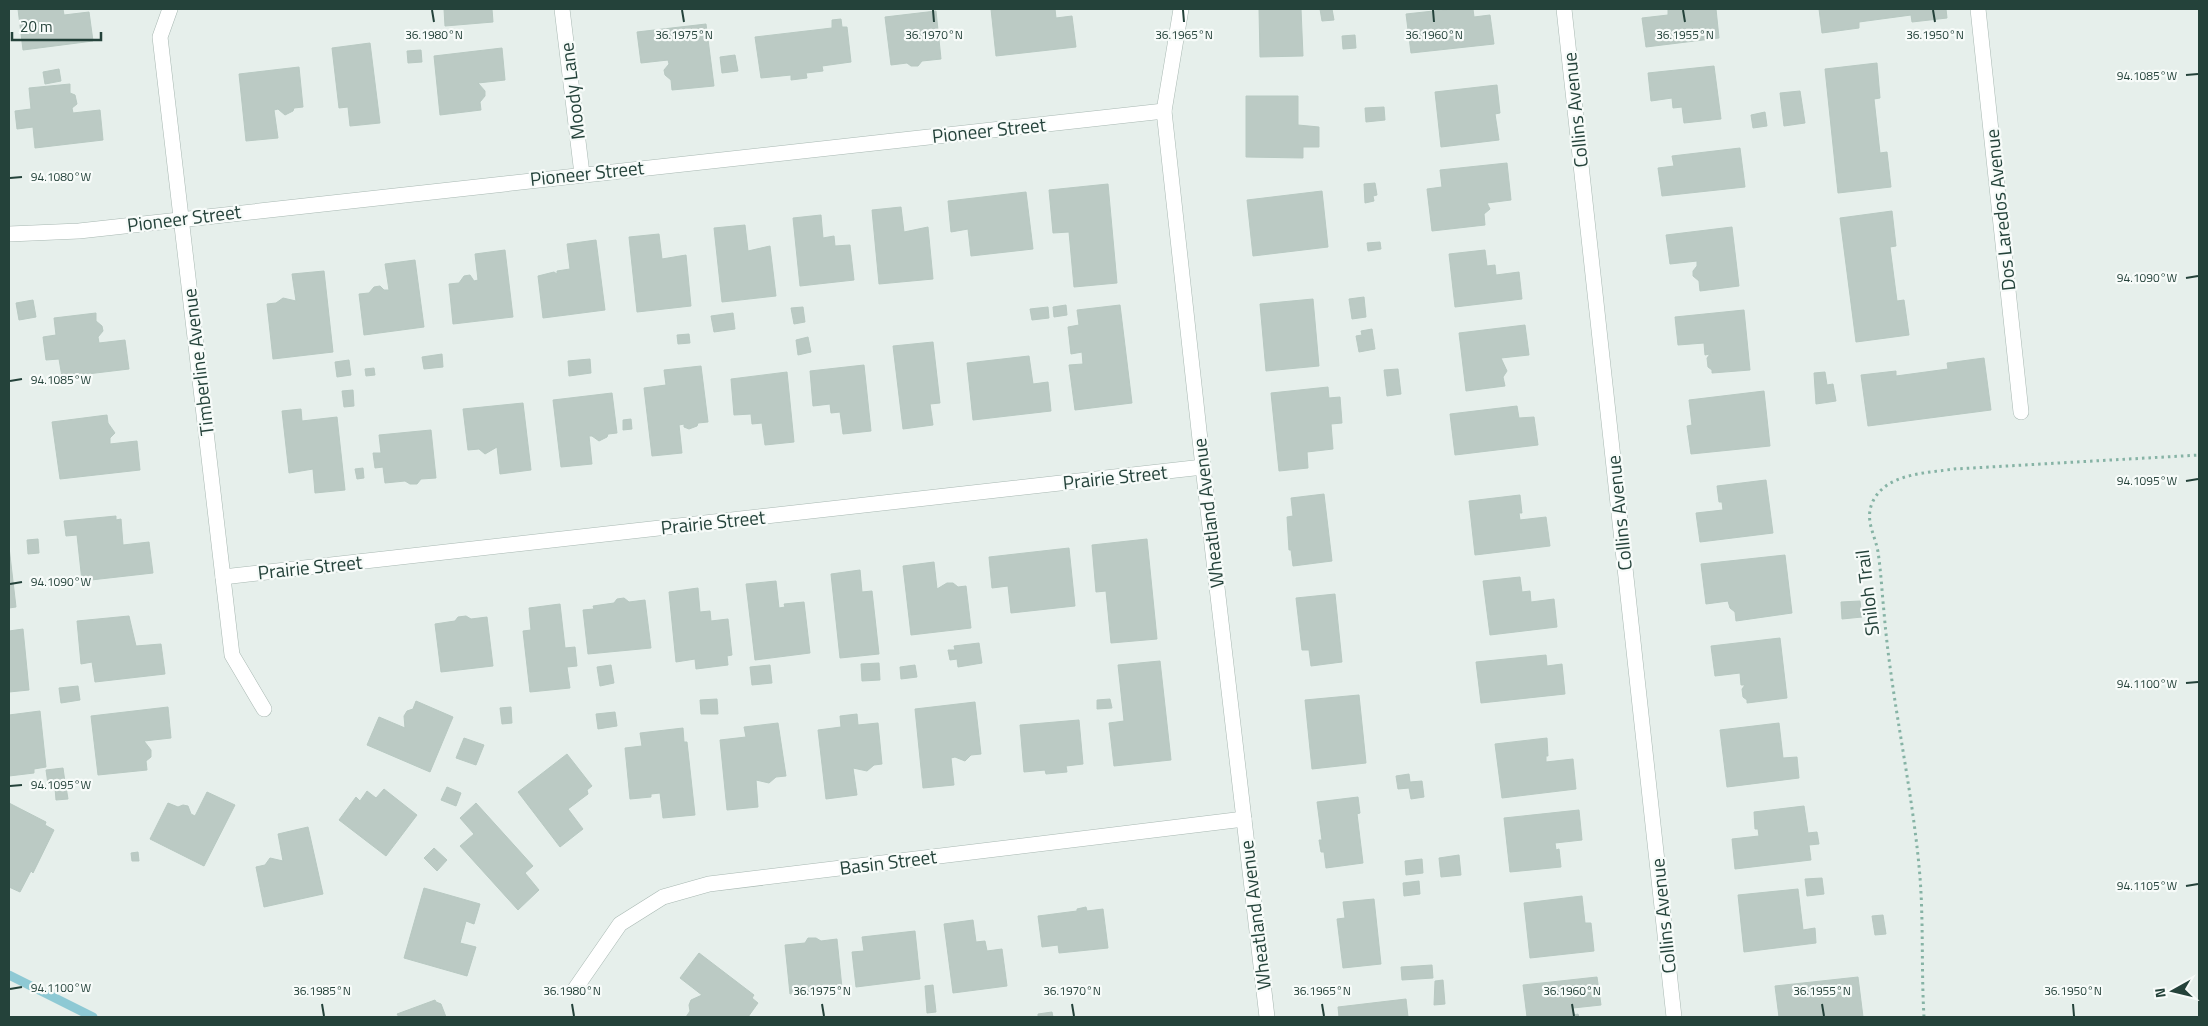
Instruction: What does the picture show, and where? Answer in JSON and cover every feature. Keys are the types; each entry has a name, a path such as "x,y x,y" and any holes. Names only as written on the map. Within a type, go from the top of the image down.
{"street":[{"name":"Timberline Avenue","path":"170,9 160,37 232,655 264,709"},
{"name":"Moody Lane","path":"562,9 582,174"},
{"name":"Wheatland Avenue","path":"1181,9 1164,111 1267,1017"},
{"name":"Collins Avenue","path":"1564,9 1674,1017"},
{"name":"Dos Laredos Avenue","path":"1978,9 2021,412"},
{"name":"Pioneer Street","path":"9,234 79,231 182,218 1164,111"},
{"name":"Prairie Street","path":"223,577 1203,467"},
{"name":"Basin Street","path":"575,989 620,924 663,897 709,884 1244,819"}],"path":[{"name":"Shiloh Trail","path":"1924,1017 1919,868 1908,783 1888,666 1878,551 1870,526 1870,513 1874,500 1888,484 1920,474 1954,470 2199,454"}],"building":[{"path":"18,9 63,9 64,15 89,12 93,41 23,50"},
{"path":"444,9 492,9 493,22 445,26"},
{"path":"991,9 1055,9 1056,18 1072,16 1076,47 996,56"},
{"path":"1259,9 1301,9 1303,56 1260,57"},
{"path":"1320,9 1332,9 1334,20 1322,21"},
{"path":"1452,9 1473,9 1474,17 1490,15 1494,44 1411,53 1406,14"},
{"path":"1668,9 1716,9 1719,38 1646,47 1642,18 1668,15"},
{"path":"1819,9 1946,9 1947,18 1912,22 1911,15 1859,22 1859,28 1822,33"},
{"path":"936,11 941,59 922,61 918,66 911,66 907,63 891,65 885,17"},
{"path":"841,19 842,27 847,27 851,62 822,66 823,71 806,73 807,78 791,80 791,75 761,78 755,37 832,28 832,20"},
{"path":"706,24 714,86 672,90 671,80 665,75 664,70 669,64 668,60 641,63 637,32"},
{"path":"1355,35 1356,48 1343,49 1342,36"},
{"path":"370,43 380,123 350,126 348,107 339,108 332,48"},
{"path":"502,48 505,80 478,83 485,91 485,96 480,102 481,110 440,115 434,56"},
{"path":"421,50 422,62 408,63 407,51"},
{"path":"735,55 738,71 722,73 720,57"},
{"path":"1877,63 1880,98 1874,99 1880,153 1887,152 1891,187 1838,193 1825,69"},
{"path":"1714,66 1721,119 1684,123 1682,107 1673,108 1672,98 1651,101 1648,73"},
{"path":"299,67 303,107 294,108 293,111 285,115 278,109 274,110 278,138 246,141 239,74"},
{"path":"59,69 61,81 45,84 43,72"},
{"path":"70,84 70,93 75,95 77,104 72,108 73,113 100,110 103,140 35,148 33,127 17,129 15,111 31,109 29,88"},
{"path":"1497,85 1500,113 1495,114 1499,140 1441,147 1435,92"},
{"path":"1800,91 1805,123 1784,126 1780,93"},
{"path":"1246,96 1298,96 1298,125 1319,127 1319,147 1303,147 1303,158 1246,157"},
{"path":"1384,107 1385,120 1366,122 1365,108"},
{"path":"1765,112 1767,126 1753,128 1751,115"},
{"path":"1740,148 1745,187 1662,196 1658,168 1674,166 1672,156"},
{"path":"1507,163 1511,200 1487,203 1490,209 1484,214 1485,225 1432,231 1427,189 1442,187 1440,170"},
{"path":"1375,183 1377,195 1373,196 1374,201 1365,203 1364,184"},
{"path":"1108,184 1117,283 1074,287 1069,232 1053,233 1049,190"},
{"path":"1322,191 1328,247 1253,256 1247,200"},
{"path":"1026,192 1033,249 971,256 968,229 951,232 948,201"},
{"path":"901,207 904,232 928,227 933,279 879,284 872,210"},
{"path":"1892,211 1896,246 1890,247 1897,301 1904,300 1909,335 1856,342 1840,218"},
{"path":"821,215 823,238 834,236 835,246 850,245 854,280 800,286 793,218"},
{"path":"745,225 748,251 770,246 776,296 722,302 714,228"},
{"path":"1732,227 1739,286 1700,291 1699,281 1693,276 1697,261 1670,264 1666,235"},
{"path":"659,234 662,259 686,255 691,306 637,312 629,237"},
{"path":"596,240 605,310 543,318 538,276 554,272 557,274 557,271 570,269 567,244"},
{"path":"1380,242 1381,249 1368,251 1367,243"},
{"path":"505,250 513,317 453,324 449,284 459,283 464,276 470,275 474,281 478,280 475,254"},
{"path":"1485,250 1487,266 1495,265 1496,275 1519,272 1522,299 1455,307 1449,254"},
{"path":"415,260 424,327 364,335 359,294 369,293 374,287 380,286 384,290 389,290 385,264"},
{"path":"324,271 333,352 273,359 267,304 276,303 283,298 296,301 292,274"},
{"path":"1364,297 1366,317 1352,319 1349,299"},
{"path":"1313,299 1319,366 1266,371 1260,304"},
{"path":"33,300 36,317 19,320 16,303"},
{"path":"1066,305 1067,315 1054,317 1053,307"},
{"path":"1120,305 1132,403 1075,410 1069,365 1083,364 1082,352 1071,354 1068,327 1079,325 1077,310"},
{"path":"803,307 805,322 794,324 791,308"},
{"path":"1048,307 1049,318 1032,320 1030,309"},
{"path":"1744,310 1750,370 1712,373 1712,370 1708,367 1707,358 1710,354 1705,355 1704,343 1678,345 1675,317"},
{"path":"96,313 96,321 102,326 103,331 98,337 99,343 125,340 129,369 62,377 59,359 46,360 43,337 56,335 54,318"},
{"path":"733,313 735,329 714,332 711,316"},
{"path":"1525,325 1529,355 1501,358 1507,371 1503,377 1505,386 1466,391 1459,333"},
{"path":"1372,329 1375,349 1359,352 1356,336 1362,335 1361,331"},
{"path":"689,334 690,343 678,344 677,335"},
{"path":"808,337 811,352 798,355 796,340"},
{"path":"933,342 940,403 930,404 933,425 903,429 893,346"},
{"path":"442,354 443,367 424,369 422,357"},
{"path":"1029,356 1033,384 1048,382 1051,411 973,420 967,363"},
{"path":"1984,358 1991,410 1868,426 1861,375 1896,371 1896,376 1948,369 1947,363"},
{"path":"590,359 591,373 569,376 568,361"},
{"path":"349,360 351,375 337,377 335,362"},
{"path":"864,365 871,431 843,434 840,412 831,413 830,404 813,406 810,371"},
{"path":"701,366 708,422 698,423 697,426 689,429 684,427 684,424 679,425 682,453 652,456 644,388 666,385 664,370"},
{"path":"374,368 375,375 366,376 365,369"},
{"path":"1398,369 1401,394 1387,396 1384,370"},
{"path":"787,372 794,442 765,445 762,423 752,424 751,414 734,415 731,379"},
{"path":"1825,372 1827,385 1833,384 1836,401 1816,404 1814,373"},
{"path":"1328,387 1329,398 1340,397 1342,423 1331,424 1333,449 1307,452 1308,468 1279,471 1271,393"},
{"path":"353,390 354,406 344,407 342,391"},
{"path":"1764,391 1770,446 1691,454 1687,426 1692,425 1689,400"},
{"path":"612,393 617,433 608,434 607,437 599,441 589,436 592,464 561,467 553,400"},
{"path":"523,403 531,470 500,474 497,447 485,454 479,449 468,450 463,409"},
{"path":"1517,406 1519,418 1534,417 1538,445 1455,455 1450,414"},
{"path":"301,409 302,421 337,417 345,490 315,493 313,469 289,473 282,411"},
{"path":"107,415 108,423 115,433 110,438 110,444 137,441 140,470 60,479 52,422"},
{"path":"631,419 632,429 623,430 623,420"},
{"path":"431,430 436,478 421,479 417,484 410,484 405,481 385,483 383,467 375,468 373,453 381,453 379,435"},
{"path":"363,468 364,478 357,479 355,469"},
{"path":"1766,480 1773,533 1700,542 1696,513 1723,510 1722,502 1719,502 1717,486"},
{"path":"1324,494 1332,561 1293,566 1291,550 1289,550 1287,517 1293,516 1291,498"},
{"path":"1520,495 1522,513 1519,513 1520,520 1546,517 1550,546 1475,555 1469,501"},
{"path":"116,516 116,520 121,519 123,545 149,542 153,573 82,581 77,535 66,536 64,521"},
{"path":"38,539 39,553 28,554 27,540"},
{"path":"1147,539 1157,639 1111,643 1106,591 1096,592 1092,545"},
{"path":"9,547 16,607 9,608"},
{"path":"1069,548 1075,606 1011,613 1008,586 992,588 989,557"},
{"path":"1785,555 1792,613 1736,621 1735,612 1730,608 1728,601 1706,604 1701,564"},
{"path":"934,562 937,589 947,583 953,583 958,587 966,586 971,628 911,635 903,566"},
{"path":"860,570 862,592 872,591 879,654 840,658 831,574"},
{"path":"1520,577 1522,592 1530,591 1531,602 1554,599 1557,627 1490,635 1483,581"},
{"path":"776,581 779,608 785,607 784,604 804,602 810,653 755,660 746,584"},
{"path":"698,588 700,612 710,611 711,621 728,619 732,655 727,656 728,665 696,669 695,659 676,662 669,592"},
{"path":"1335,594 1342,662 1311,666 1309,650 1302,650 1296,598"},
{"path":"624,598 629,602 645,600 651,648 588,654 583,610 594,609 593,606 614,603 617,599"},
{"path":"1860,601 1862,617 1842,619 1841,602"},
{"path":"560,604 565,648 575,647 577,666 567,667 570,688 530,692 523,631 531,630 529,608"},
{"path":"129,616 136,646 161,644 165,674 95,682 92,662 81,664 77,621"},
{"path":"466,616 471,619 487,617 493,666 441,672 435,624 455,621 458,617"},
{"path":"23,629 29,690 9,692 9,631"},
{"path":"1780,638 1787,698 1747,703 1747,700 1743,697 1742,689 1745,685 1741,685 1740,673 1715,676 1711,646"},
{"path":"979,643 982,663 958,667 957,659 950,660 948,650 955,650 954,646"},
{"path":"1546,655 1547,666 1562,664 1565,694 1481,703 1476,662"},
{"path":"1160,661 1171,760 1114,766 1109,723 1124,721 1118,665"},
{"path":"879,663 880,680 862,681 861,664"},
{"path":"611,665 614,683 600,686 597,667"},
{"path":"770,665 772,683 752,685 750,667"},
{"path":"915,665 917,677 901,679 900,667"},
{"path":"78,686 80,700 61,703 59,688"},
{"path":"1359,695 1366,763 1312,769 1305,700"},
{"path":"717,699 718,714 701,714 700,700"},
{"path":"1110,699 1112,708 1097,709 1097,700"},
{"path":"416,701 453,717 430,772 367,745 379,717 405,728 404,716 407,711 413,709"},
{"path":"975,702 981,754 971,755 965,761 955,757 951,758 954,785 923,788 915,709"},
{"path":"168,707 171,738 144,741 151,750 151,757 146,761 147,770 98,775 91,716"},
{"path":"511,707 512,723 502,724 500,708"},
{"path":"40,711 46,767 34,769 34,773 9,776 9,715"},
{"path":"615,712 617,726 598,729 596,714"},
{"path":"857,714 858,725 878,723 882,764 874,765 867,771 853,768 857,795 826,799 818,730 841,727 840,716"},
{"path":"1079,720 1083,764 1066,766 1067,772 1046,774 1045,770 1024,772 1020,725"},
{"path":"778,723 786,776 776,777 769,783 756,780 758,807 727,810 720,740 746,737 744,727"},
{"path":"1779,723 1783,758 1797,757 1799,778 1727,787 1720,730"},
{"path":"683,728 684,742 687,742 695,815 663,818 660,793 651,794 651,797 630,799 625,748 642,746 640,733"},
{"path":"464,738 484,745 476,765 456,758"},
{"path":"1547,738 1548,756 1546,756 1546,762 1573,759 1576,789 1502,798 1495,744"},
{"path":"567,754 592,786 587,790 588,794 568,809 583,829 560,847 518,792"},
{"path":"63,768 65,782 48,784 46,770"},
{"path":"1409,774 1410,782 1422,781 1424,797 1411,799 1409,788 1398,789 1396,776"},
{"path":"66,787 68,799 56,800 55,788"},
{"path":"447,787 461,793 456,806 441,800"},
{"path":"384,789 417,815 386,856 339,820 356,797 360,801 367,791 376,798"},
{"path":"207,792 235,805 204,866 150,839 168,803 178,807 188,806 191,814 195,816"},
{"path":"1358,797 1360,813 1357,814 1363,863 1326,868 1324,852 1321,852 1319,840 1322,840 1317,802"},
{"path":"9,803 46,822 45,825 54,830 33,873 31,871 20,892 9,887"},
{"path":"476,803 533,866 525,873 539,890 518,910 460,846 474,834 460,818"},
{"path":"1804,806 1808,833 1817,832 1819,844 1809,845 1811,860 1735,869 1732,839 1759,836 1758,829 1755,829 1754,812"},
{"path":"1579,810 1582,840 1555,843 1556,850 1559,849 1561,867 1510,872 1504,818"},
{"path":"308,827 323,894 264,907 256,867 265,865 270,858 283,861 278,834"},
{"path":"434,848 447,860 437,871 424,858"},
{"path":"138,852 139,861 132,861 131,853"},
{"path":"1459,855 1461,875 1441,877 1439,858"},
{"path":"1422,859 1423,873 1406,875 1405,861"},
{"path":"1822,878 1824,894 1807,896 1805,879"},
{"path":"1419,881 1420,894 1404,896 1403,883"},
{"path":"424,888 480,904 474,924 466,921 460,943 476,947 467,976 404,958"},
{"path":"1798,889 1803,930 1815,928 1816,943 1744,952 1738,895"},
{"path":"1582,896 1585,923 1591,923 1594,951 1530,958 1524,903"},
{"path":"1374,899 1381,964 1343,968 1337,919 1345,918 1343,902"},
{"path":"1086,907 1087,911 1103,909 1108,948 1059,953 1058,945 1042,947 1038,916 1077,911 1077,909"},
{"path":"1883,915 1886,934 1875,935 1872,916"},
{"path":"973,920 976,942 985,941 987,951 1002,949 1007,986 953,993 944,924"},
{"path":"915,931 920,979 856,987 852,952 864,951 862,937"},
{"path":"808,938 816,938 821,941 837,939 842,988 790,994 785,945 805,943"},
{"path":"699,953 754,995 752,998 758,1003 748,1017 686,1017 690,1011 689,1005 691,1000 702,995 680,978"},
{"path":"1432,965 1433,978 1402,980 1401,967"},
{"path":"1597,977 1601,1005 1573,1008 1574,1015 1578,1014 1579,1017 1527,1017 1523,985"},
{"path":"1858,977 1863,1017 1779,1017 1775,986"},
{"path":"1443,980 1445,1004 1434,1005 1435,981"},
{"path":"933,985 936,1012 927,1013 925,986"},
{"path":"1406,999 1408,1017 1339,1017 1338,1007"},
{"path":"435,1000 441,1004 446,1017 399,1017 397,1014"},
{"path":"1052,1012 1053,1017 1038,1017 1038,1014"}],"waterway":[{"path":"9,975 93,1017"}]}
